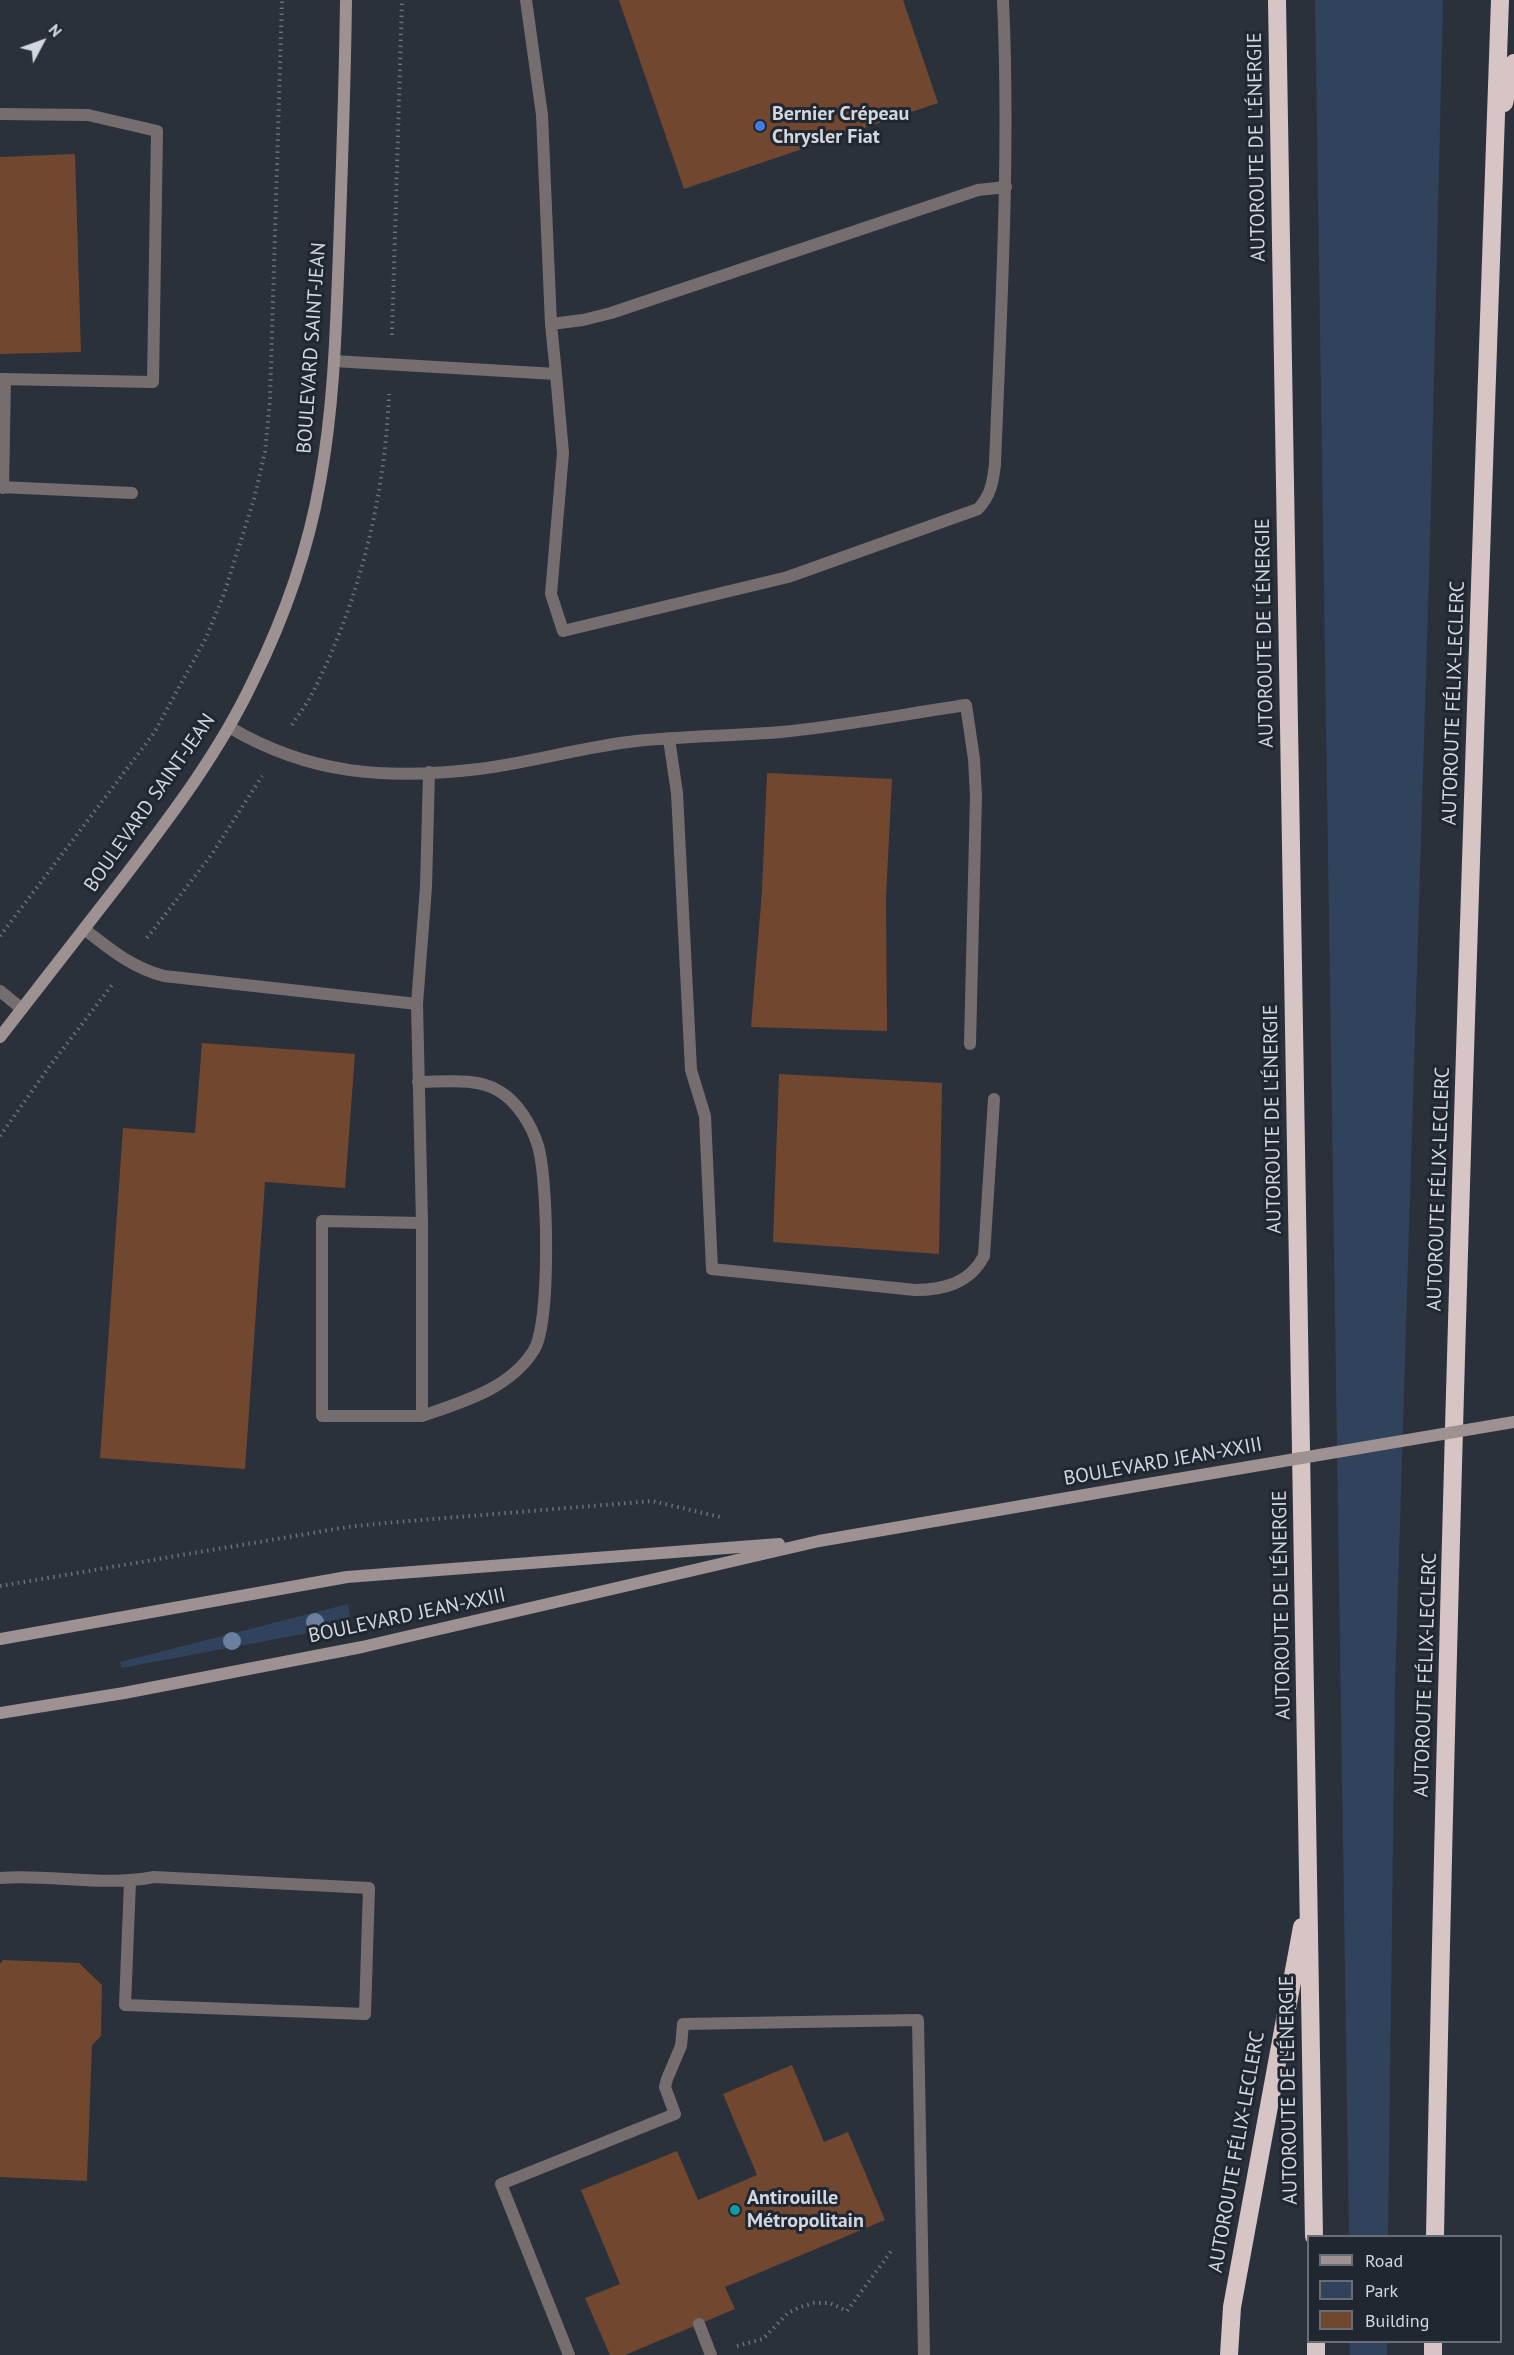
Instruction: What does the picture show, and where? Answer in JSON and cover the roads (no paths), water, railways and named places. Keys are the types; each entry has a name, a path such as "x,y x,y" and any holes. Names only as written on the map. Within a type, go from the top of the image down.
{"highway":[{"path":"1495,142 1500,0"},
{"name":"AUTOROUTE DE L'ÉNERGIE","path":"1276,3 1314,2235"},
{"path":"1495,142 1514,63"},
{"name":"AUTOROUTE FÉLIX-LECLERC","path":"1435,2235 1466,1031 1495,142"},
{"name":"AUTOROUTE FÉLIX-LECLERC","path":"1229,2355 1232,2307 1309,1887"}],"street":[{"name":"BOULEVARD SAINT-JEAN","path":"0,1037 174,810 229,727 253,683 272,639 305,547 320,483 334,362 346,0"},
{"path":"526,0 542,115 551,324 563,453 551,594 563,631 788,577 970,513 978,509 992,489 995,464 1006,188 1006,62 1003,0"},
{"path":"0,114 88,115 157,131 153,382 3,379 1,487 132,494"},
{"path":"551,324 583,320 611,313 978,190 1006,188"},
{"path":"334,362 556,374"},
{"path":"229,727 277,752 296,759 333,768 376,774 479,769 636,741 783,732 966,705 974,759 976,795 969,1044"},
{"path":"669,739 677,793 691,1070 705,1116 712,1269 915,1290 941,1289 964,1279 971,1274 984,1256 994,1099"},
{"path":"422,1416 422,1223 417,1004 426,886 429,772"},
{"path":"84,929 128,963 147,972 164,976 417,1004"},
{"path":"0,991 22,1009"},
{"path":"418,1082 484,1085 501,1092 519,1111 534,1134 541,1160 545,1230 543,1326 534,1350 518,1369 496,1386 422,1416 322,1416 322,1221 422,1223"},
{"name":"BOULEVARD JEAN-XXIII","path":"0,1713 124,1693 362,1647 819,1541 1514,1422"},
{"name":"BOULEVARD JEAN-XXIII","path":"0,1639 347,1577 819,1541"},
{"path":"0,1878 21,1876 130,1882 154,1877 369,1888 365,2014 125,2005 130,1882"},
{"path":"569,2355 501,2184 675,2114 665,2087 681,2046 683,2024 918,2020 924,2355"},
{"path":"699,2324 711,2355"}],"place":[{"name":"Bernier Crépeau Chrysler Fiat","path":"760,126"},
{"name":"Antirouille Métropolitain","path":"735,2210"}]}
